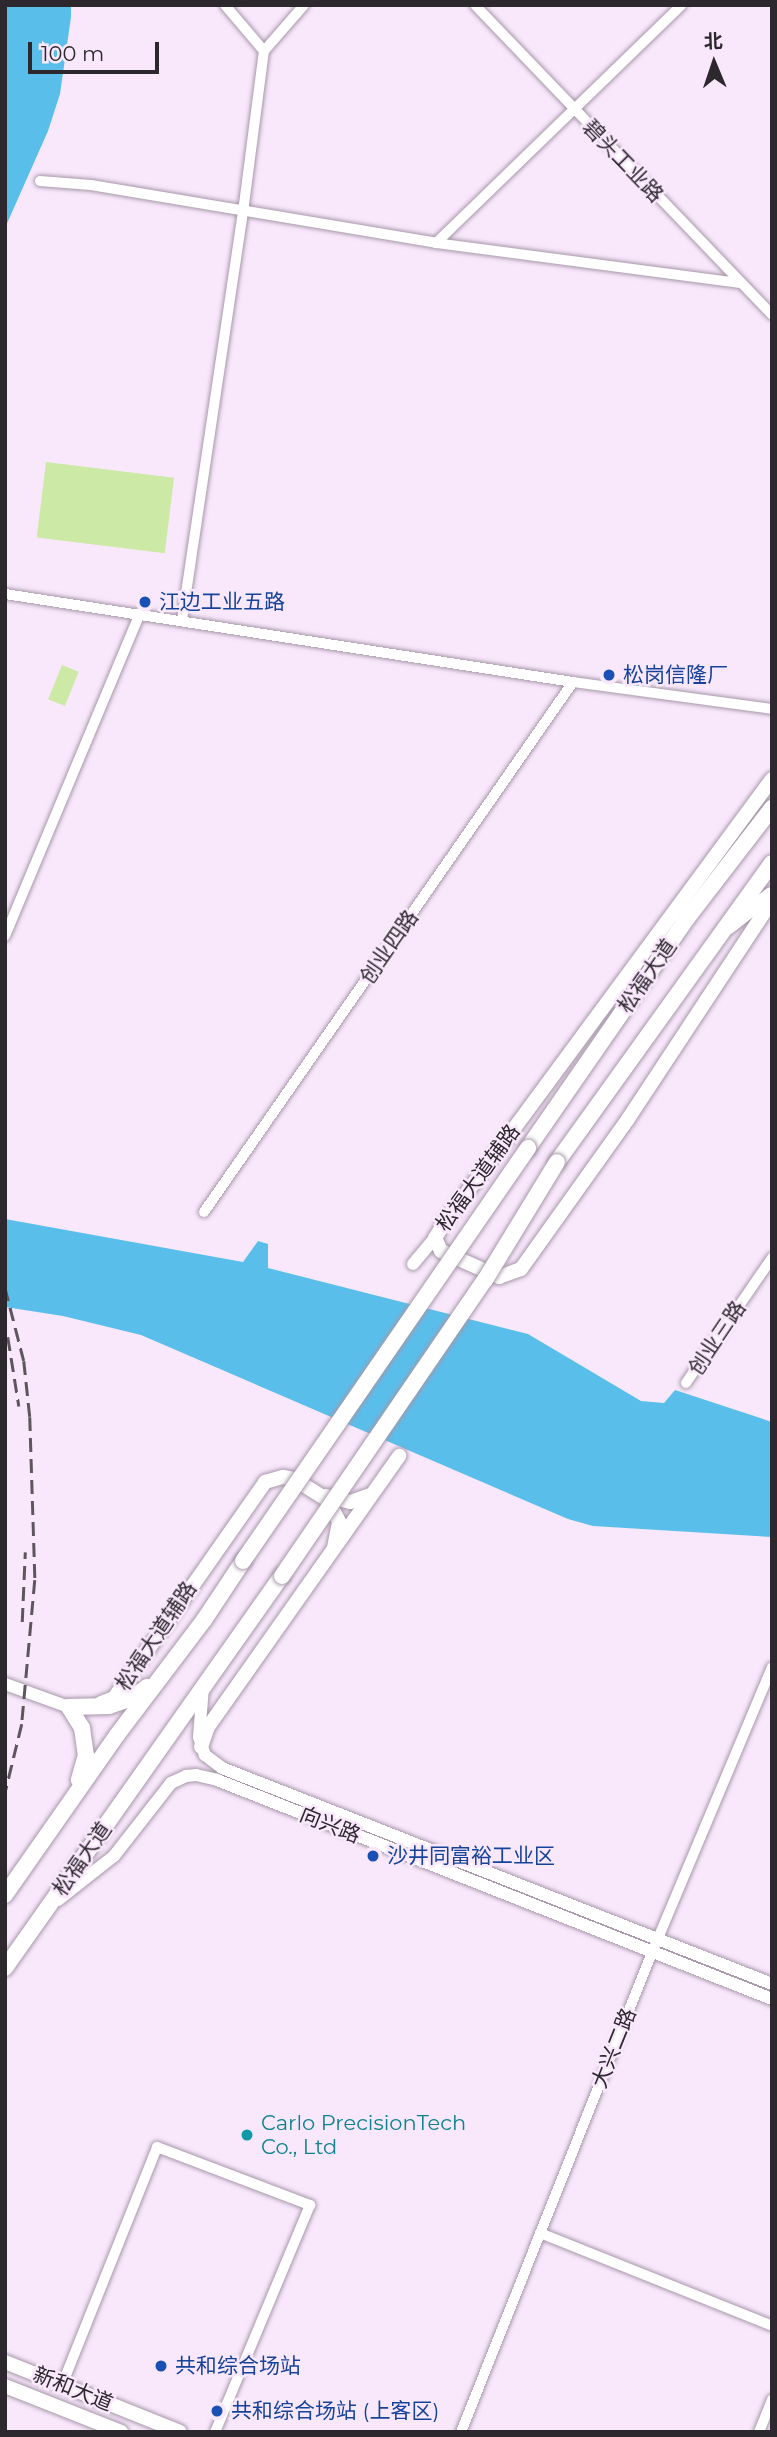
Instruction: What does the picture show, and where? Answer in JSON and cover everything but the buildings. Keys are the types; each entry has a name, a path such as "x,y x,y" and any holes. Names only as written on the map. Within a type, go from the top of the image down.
{"main road":[{"name":"松福大道辅路","path":"772,779 435,1238 441,1251 499,1277 521,1269 628,1119 772,901"},
{"name":"松福大道","path":"5,1895 76,1793 204,1620 527,1147 688,917 772,808"},
{"path":"688,917 719,850"},
{"name":"松福大道","path":"5,1968 282,1576 485,1280 557,1162 772,863"},
{"path":"720,934 772,893"},
{"path":"201,1747 208,1727 398,1456"},
{"name":"松福大道辅路","path":"90,1707 114,1698 258,1488 265,1482 284,1477 340,1501 350,1502 371,1494"},
{"path":"319,1492 335,1510 339,1522 334,1548"},
{"name":"松福大道","path":"69,1707 109,1706 132,1698 160,1677"},
{"name":"松福大道","path":"69,1707 82,1728 86,1755 76,1793"},
{"name":"新和大道","path":"5,2362 180,2432"},
{"name":"新和大道","path":"7,2388 121,2432"}],"street":[{"path":"225,5 264,51"},
{"path":"182,620 243,212 264,51 304,5"},
{"name":"碧头工业路","path":"475,5 772,315"},
{"path":"436,243 682,5"},
{"path":"40,181 92,184 436,243 739,283"},
{"path":"5,594 573,682 772,709"},
{"path":"5,936 139,613"},
{"name":"创业四路","path":"204,1212 573,682"},
{"path":"413,1264 435,1238"},
{"name":"创业三路","path":"686,1383 772,1258"},
{"name":"大兴二路","path":"461,2432 652,1952 772,1667"},
{"path":"5,1684 69,1707"},
{"path":"201,1747 199,1737 203,1687"},
{"name":"向兴路","path":"201,1747 212,1762 222,1768 772,1984"},
{"name":"向兴路","path":"46,1909 114,1856 171,1783 196,1775 217,1780 772,1999"},
{"path":"62,2385 157,2147 310,2205 215,2432"},
{"path":"540,2232 772,2326"},
{"path":"759,2432 772,2400"}],"green space":[{"path":"46,462 174,478 165,553 37,537"},
{"path":"62,665 79,672 65,706 48,699"}],"water":[{"path":"5,5 71,5 71,17 60,94 48,131 5,228"},
{"path":"5,1219 243,1262 258,1241 268,1244 268,1268 528,1334 641,1401 664,1403 675,1390 772,1422 772,1537 593,1526 568,1519 141,1335 63,1316 5,1307"}],"railway":[{"path":"5,1287 24,1361 30,1417 35,1580 22,1724 5,1794"},
{"path":"8,1337 19,1406"},
{"path":"22,1622 25,1552"}],"place":[{"name":"江边工业五路","path":"145,602"},
{"name":"松岗信隆厂","path":"609,675"},
{"name":"沙井同富裕工业区","path":"373,1856"},
{"name":"Carlo PrecisionTech Co., Ltd","path":"247,2135"},
{"name":"共和综合场站","path":"161,2366"},
{"name":"共和综合场站 (上客区)","path":"217,2411"}]}
